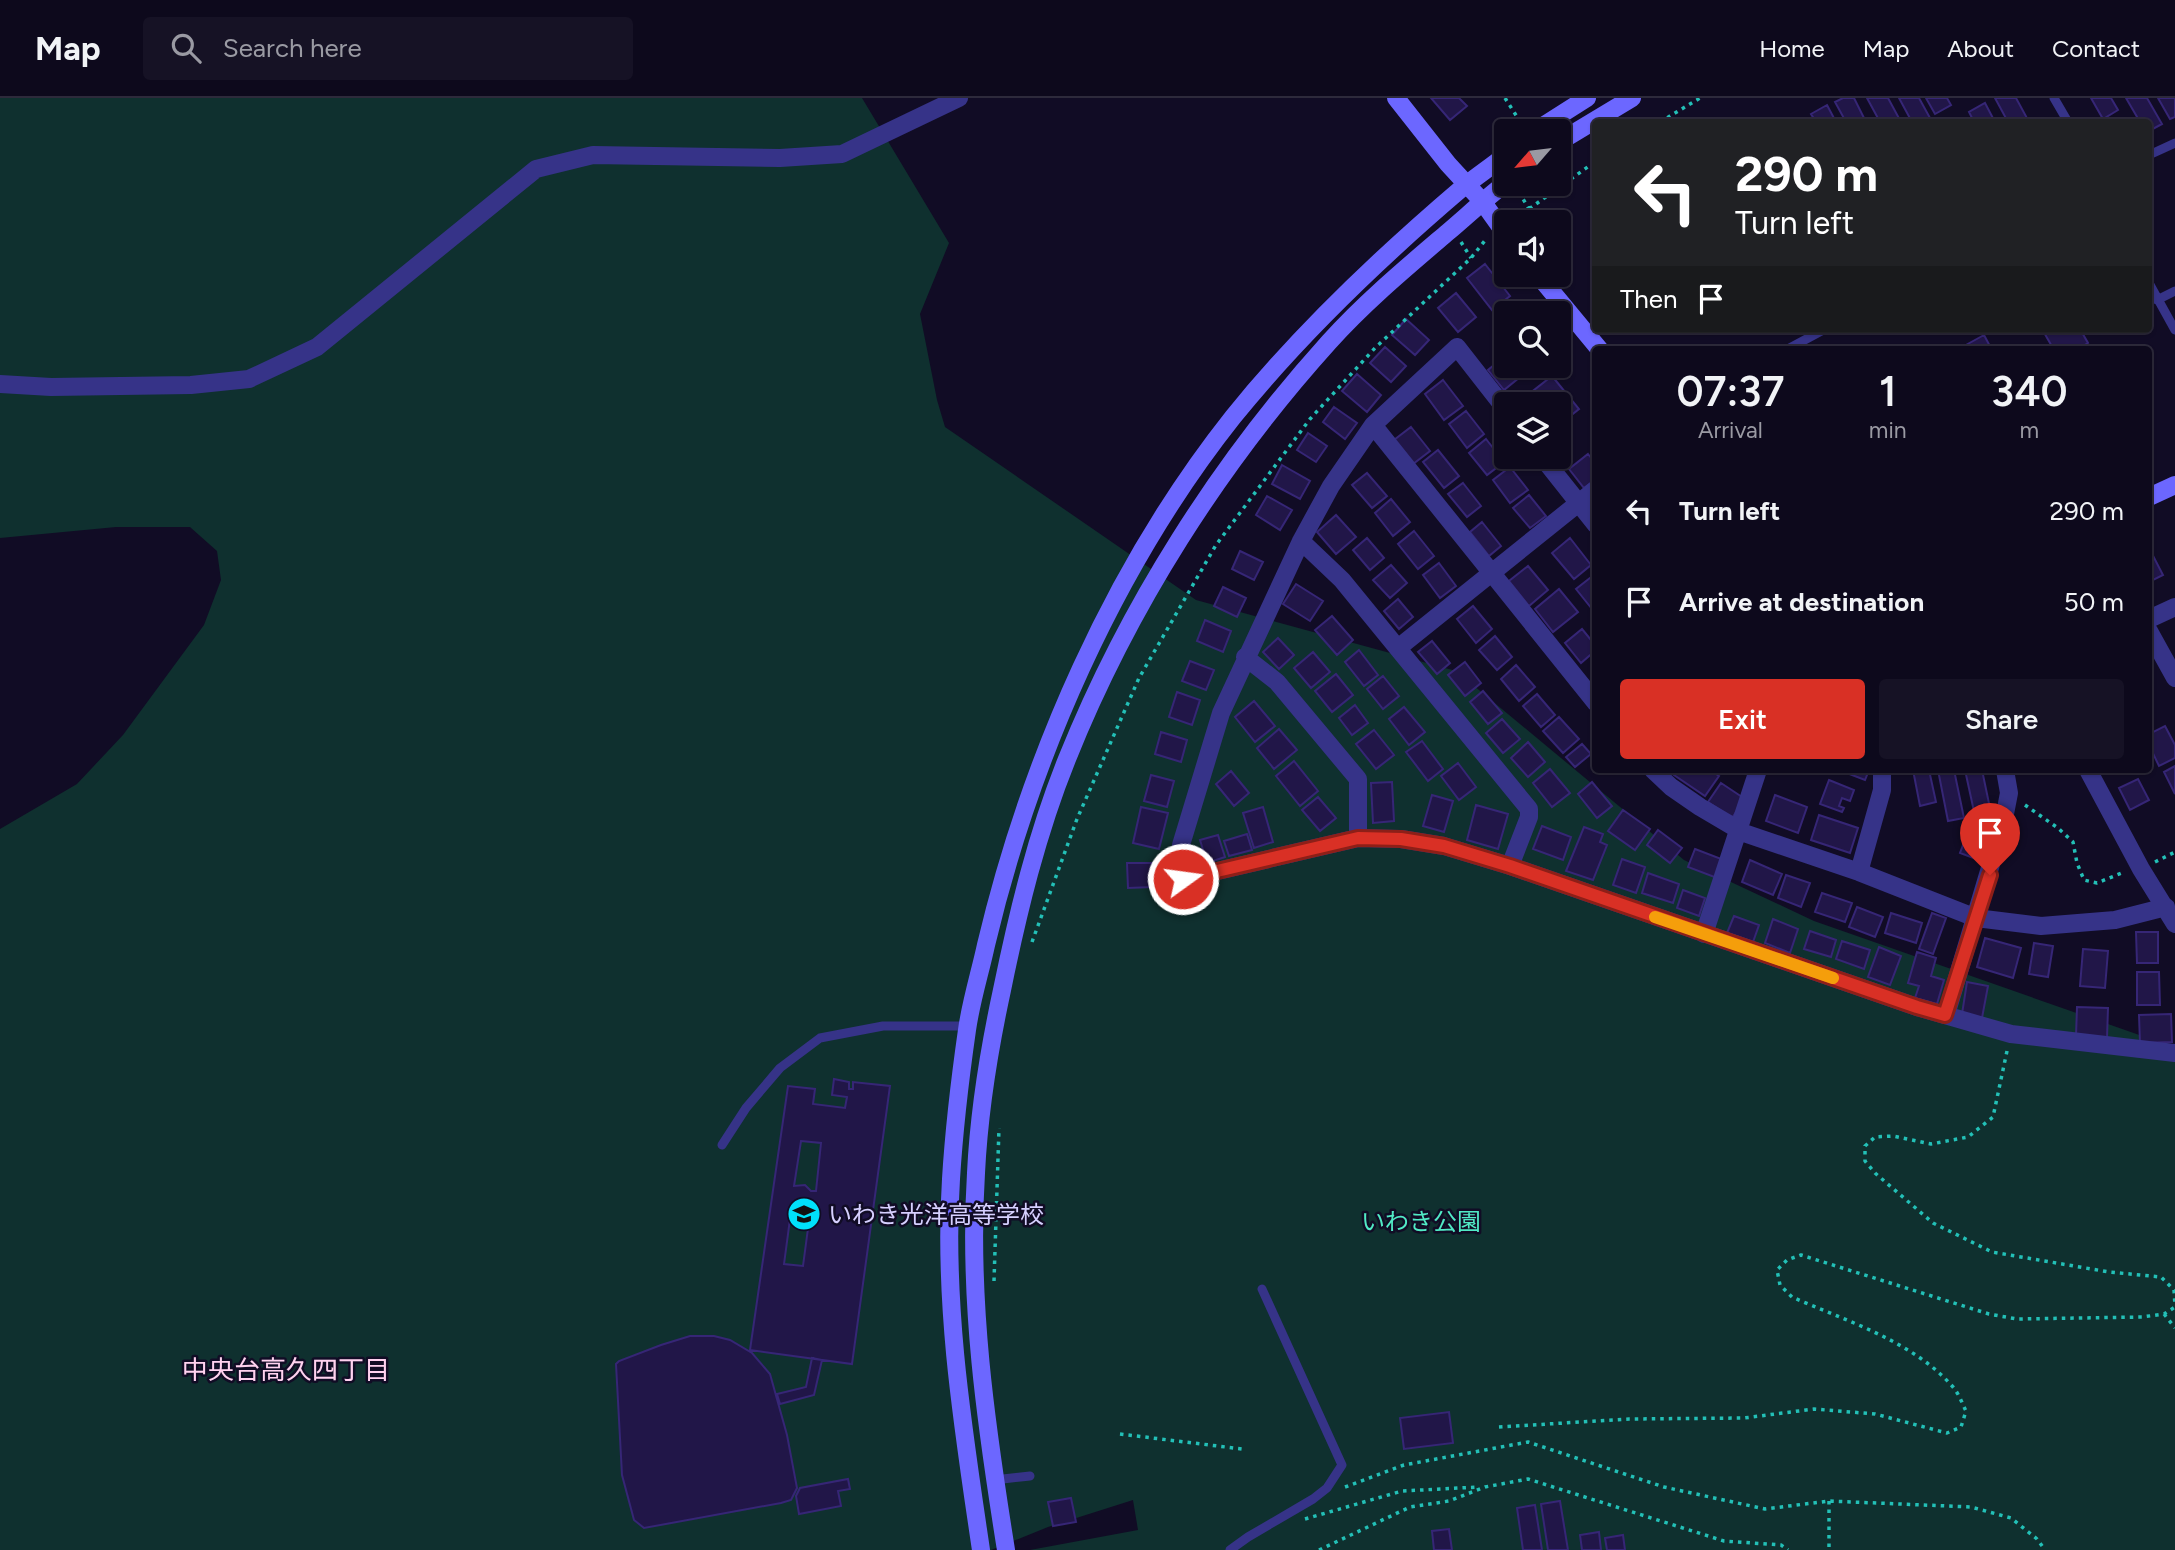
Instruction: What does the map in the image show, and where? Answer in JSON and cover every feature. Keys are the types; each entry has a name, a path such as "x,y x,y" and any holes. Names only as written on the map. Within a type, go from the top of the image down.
{"street":[{"path":"0,384 51,387 191,385 249,379 317,347 536,169 593,155 780,158 842,154 959,98"},
{"path":"1396,98 1494,218"},
{"path":"1546,119 1587,98"},
{"path":"1597,119 1632,98"},
{"path":"1572,134 1592,122"},
{"path":"981,1550 958,1400 951,1291 951,1181 967,1026 1002,878 1045,752 1102,623 1170,505 1233,418 1309,330 1467,184 1494,164"},
{"path":"1006,1550 980,1368 974,1242 976,1172 988,1056 1017,916 1066,761 1125,633 1164,563 1251,436 1329,341 1396,275 1494,192"},
{"path":"1548,287 1597,346"},
{"path":"1494,394 1457,347 1373,425 1331,486 1301,541 1221,713 1181,845 1183,879 1358,838 1401,839 1444,846 1510,866 1917,1007 2011,1034 2175,1053"},
{"path":"1373,425 1592,699"},
{"path":"1552,469 1592,521"},
{"path":"2152,496 2175,485"},
{"path":"1398,648 1592,492"},
{"path":"1301,541 1342,580 1529,809 1529,817 1510,866"},
{"path":"2152,618 2175,607"},
{"path":"2152,636 2175,678"},
{"path":"1245,657 1277,682 1358,779 1358,838"},
{"path":"1656,773 1671,787 1739,830 1859,872 1976,918 2042,926 2115,920 2166,907"},
{"path":"1704,934 1757,773"},
{"path":"1859,872 1882,790 1882,773"},
{"path":"1945,1015 1996,853 2008,793 2005,773"},
{"path":"2090,773 2138,864 2175,924"},
{"path":"967,1026 993,1030"}],"lane":[{"path":"2054,98 2066,119"},
{"path":"2152,154 2175,143"},
{"path":"2152,289 2175,330"},
{"path":"2157,300 2175,291"},
{"path":"1793,346 1818,333"},
{"path":"722,1144 746,1108 780,1068 820,1038 883,1026 967,1026"},
{"path":"1230,1550 1313,1499 1327,1488 1342,1465 1262,1289"},
{"path":"995,1480 1030,1476"}],"path":[{"path":"1505,98 1522,119"},
{"path":"1665,119 1700,98"},
{"path":"1521,196 1529,209 1592,164"},
{"path":"1032,942 1077,819 1139,678 1216,545 1310,419 1375,348 1494,237"},
{"path":"2008,793 2059,828 2073,842 2084,880 2097,883 2138,864"},
{"path":"1499,1427 1629,1419 1744,1419 1814,1409 1875,1414 1947,1433 1961,1427 1966,1411 1954,1388 1923,1361 1889,1341 1792,1297 1780,1284 1777,1270 1787,1260 1801,1255 1989,1314 2017,1320 2142,1317 2164,1314 2175,1306 2174,1290 2161,1277 2109,1272 1992,1252 1933,1223 1875,1173 1865,1161 1865,1146 1875,1137 1893,1136 1931,1144 1968,1138 1993,1116 2011,1034"},
{"path":"994,1286 999,1120"},
{"path":"2164,1314 2175,1328"},
{"path":"1120,1434 1242,1449"},
{"path":"1313,1499 1404,1465 1528,1441 1664,1487 1765,1509 1829,1502 1971,1507 2011,1518 2037,1539 2045,1550"},
{"path":"1282,1517 1307,1519 1402,1491 1485,1487 1528,1479 1724,1541 1781,1545 1788,1550"},
{"path":"1319,1550 1410,1507 1448,1502 1485,1487"},
{"path":"1829,1502 1829,1550"},
{"path":"1829,1543 1835,1550"}],"green space":[{"name":"いわき公園","path":"0,98 862,98 949,243 920,314 945,427 1196,600 1456,671 1684,860 1814,921 2165,1044 2175,1050 2175,1550 1030,1550 1138,1530 1133,1500 1048,1527 991,1550 0,1550 0,829 77,784 123,735 204,625 221,580 217,551 190,527 116,527 0,538"}],"building":[{"path":"1431,98 1459,98 1467,106 1450,120"},
{"path":"1843,98 1854,98 1864,119 1844,119 1835,102"},
{"path":"1867,98 1888,98 1899,119 1878,119"},
{"path":"1899,98 1919,98 1930,118 1910,119"},
{"path":"1926,98 1947,98 1951,105 1935,114"},
{"path":"1995,98 2016,98 2027,119 2006,119"},
{"path":"2091,98 2111,98 2118,110 2103,119"},
{"path":"2126,98 2147,98 2162,124 2152,129 2152,119 2138,119"},
{"path":"2158,98 2175,98 2175,117 2170,119"},
{"path":"1985,103 1993,119 1972,119 1969,112"},
{"path":"1827,105 1834,119 1814,119 1811,114"},
{"path":"1485,264 1494,276 1494,287 1503,287 1510,296 1504,301 1494,301 1492,310 1467,278"},
{"path":"1456,293 1476,317 1458,332 1438,308"},
{"path":"1406,319 1429,340 1415,355 1392,335"},
{"path":"2044,333 2082,333 2088,343 2083,346 2052,346"},
{"path":"1984,335 1990,346 1964,346"},
{"path":"1385,347 1406,366 1391,382 1370,363"},
{"path":"1494,365 1494,378 1488,370"},
{"path":"1357,374 1381,395 1367,412 1342,391"},
{"path":"1494,378 1519,378 1504,390"},
{"path":"1549,378 1554,378 1565,392 1532,392"},
{"path":"1443,380 1463,406 1444,420 1425,394"},
{"path":"1571,399 1579,409 1571,415"},
{"path":"1334,407 1357,423 1345,439 1323,422"},
{"path":"1466,411 1484,434 1467,448 1449,424"},
{"path":"1411,427 1430,451 1413,464 1394,440"},
{"path":"1308,433 1327,446 1316,462 1297,450"},
{"path":"1486,439 1494,449 1495,469 1487,475 1469,453"},
{"path":"1438,450 1459,476 1444,488 1423,462"},
{"path":"1588,454 1592,459 1592,482 1584,488 1569,469"},
{"path":"1282,465 1310,481 1300,499 1272,484"},
{"path":"1507,469 1512,469 1528,490 1510,503 1493,480"},
{"path":"1367,473 1387,496 1372,508 1352,485"},
{"path":"1463,483 1481,506 1467,517 1448,494"},
{"path":"1529,495 1546,516 1530,528 1513,508"},
{"path":"1267,496 1292,510 1280,530 1256,515"},
{"path":"1391,499 1410,522 1393,536 1375,513"},
{"path":"1336,515 1356,537 1336,554 1317,532"},
{"path":"1482,522 1501,546 1489,556 1470,532"},
{"path":"1414,531 1434,556 1418,569 1398,544"},
{"path":"1367,538 1384,558 1370,570 1353,550"},
{"path":"1570,538 1591,565 1574,579 1552,553"},
{"path":"1240,551 1263,562 1254,580 1232,569"},
{"path":"2152,554 2163,575 2152,580"},
{"path":"1439,563 1456,586 1440,598 1423,575"},
{"path":"1391,565 1407,583 1390,598 1373,580"},
{"path":"1528,566 1548,590 1529,606 1509,581"},
{"path":"1592,576 1592,609 1576,589"},
{"path":"1296,584 1323,601 1310,621 1283,604"},
{"path":"1223,587 1246,598 1237,617 1214,606"},
{"path":"1559,589 1578,612 1553,632 1535,609"},
{"path":"1398,599 1413,617 1399,629 1384,611"},
{"path":"1473,606 1492,629 1476,643 1457,619"},
{"path":"1332,616 1353,640 1337,655 1315,630"},
{"path":"1205,620 1231,631 1223,652 1197,641"},
{"path":"1582,629 1592,641 1592,653 1581,663 1565,643"},
{"path":"1495,636 1512,657 1497,670 1479,650"},
{"path":"1278,638 1294,655 1279,669 1263,652"},
{"path":"1432,641 1450,663 1437,674 1418,652"},
{"path":"1359,650 1378,675 1364,686 1345,662"},
{"path":"1313,652 1330,672 1311,688 1294,668"},
{"path":"1190,661 1214,670 1206,690 1182,681"},
{"path":"1465,662 1481,683 1465,696 1448,675"},
{"path":"1516,665 1535,687 1519,701 1501,679"},
{"path":"1336,674 1353,695 1332,712 1315,691"},
{"path":"1383,676 1399,696 1383,709 1367,689"},
{"path":"1483,691 1502,713 1488,724 1470,702"},
{"path":"1177,692 1200,700 1192,725 1169,717"},
{"path":"1537,694 1555,715 1541,727 1523,706"},
{"path":"1254,701 1275,726 1255,742 1235,717"},
{"path":"1355,705 1368,723 1352,735 1339,718"},
{"path":"1404,707 1425,732 1409,745 1389,719"},
{"path":"1559,717 1579,739 1563,753 1543,731"},
{"path":"1502,719 1520,739 1503,753 1486,733"},
{"path":"2165,726 2175,745 2175,758 2159,766 2152,751 2152,732"},
{"path":"1279,729 1297,750 1274,769 1257,748"},
{"path":"1374,730 1394,755 1376,769 1356,744"},
{"path":"1161,732 1187,740 1181,762 1155,754"},
{"path":"1422,741 1443,769 1428,781 1406,752"},
{"path":"1528,742 1545,762 1528,777 1511,758"},
{"path":"1582,744 1591,754 1575,767 1566,757"},
{"path":"1294,761 1318,791 1300,806 1276,776"},
{"path":"1458,763 1476,787 1459,800 1441,776"},
{"path":"2175,766 2175,794 2164,772"},
{"path":"1550,769 1570,793 1552,807 1533,783"},
{"path":"1231,771 1249,793 1234,806 1216,784"},
{"path":"1714,773 1719,776 1705,796 1674,775"},
{"path":"1847,773 1868,773 1865,780"},
{"path":"1914,773 1930,773 1936,802 1920,806"},
{"path":"1939,773 1955,773 1964,818 1948,821"},
{"path":"1966,773 1983,773 1991,813 1975,816"},
{"path":"1151,775 1174,781 1167,807 1144,801"},
{"path":"2138,779 2149,800 2130,810 2119,788"},
{"path":"1829,780 1854,790 1850,801 1842,798 1839,806 1844,808 1842,812 1820,804"},
{"path":"1392,782 1394,821 1373,823 1371,783"},
{"path":"1592,782 1612,806 1597,818 1578,794"},
{"path":"1721,783 1745,799 1732,818 1708,802"},
{"path":"1432,795 1453,801 1444,832 1423,826"},
{"path":"1775,795 1807,807 1798,833 1766,821"},
{"path":"1318,797 1336,818 1320,831 1302,810"},
{"path":"1476,805 1508,814 1498,849 1467,840"},
{"path":"1141,807 1168,813 1159,849 1133,843"},
{"path":"1263,807 1273,842 1254,848 1243,813"},
{"path":"1623,810 1650,829 1635,850 1608,831"},
{"path":"1819,815 1858,828 1850,853 1811,840"},
{"path":"1542,826 1571,837 1563,860 1533,849"},
{"path":"1584,827 1603,834 1600,842 1607,845 1593,880 1566,871"},
{"path":"1658,830 1682,848 1670,863 1647,845"},
{"path":"1968,832 1985,838 1976,859 1960,853"},
{"path":"1247,834 1252,850 1229,856 1224,841"},
{"path":"1218,835 1225,857 1207,863 1200,840"},
{"path":"1695,849 1724,860 1717,878 1688,867"},
{"path":"1622,859 1645,867 1636,893 1613,885"},
{"path":"1750,860 1782,874 1773,895 1742,882"},
{"path":"1127,863 1152,863 1153,887 1128,888"},
{"path":"1648,873 1679,884 1673,903 1642,893"},
{"path":"1786,875 1810,883 1801,907 1778,898"},
{"path":"1683,890 1705,898 1699,916 1677,908"},
{"path":"1822,893 1852,903 1845,922 1815,912"},
{"path":"1857,907 1883,917 1875,937 1849,927"},
{"path":"1891,913 1922,923 1916,943 1885,933"},
{"path":"1932,913 1946,918 1933,954 1919,949"},
{"path":"1734,916 1759,925 1753,942 1727,933"},
{"path":"1773,919 1798,929 1790,953 1765,943"},
{"path":"1810,931 1836,940 1831,957 1804,949"},
{"path":"2136,932 2158,932 2158,963 2137,963"},
{"path":"1985,938 2021,948 2013,978 1977,967"},
{"path":"1842,941 1870,950 1864,969 1836,959"},
{"path":"2034,943 2053,946 2048,977 2029,974"},
{"path":"1879,947 1901,956 1890,985 1868,977"},
{"path":"2083,949 2108,951 2105,988 2080,986"},
{"path":"1917,952 1936,958 1931,976 1944,980 1937,1004 1915,998 1919,986 1908,983"},
{"path":"2137,972 2159,972 2160,1005 2137,1005"},
{"path":"1967,982 1988,986 1982,1018 1962,1014"},
{"path":"2077,1007 2108,1008 2107,1038 2076,1036"},
{"path":"2171,1014 2172,1042 2140,1043 2139,1015"},
{"path":"834,1079 849,1082 849,1089 853,1089 853,1082 890,1086 852,1364 750,1350 788,1086 815,1089 813,1104 845,1108 847,1097 832,1095","holes":["801,1141 821,1143 816,1191 811,1191 805,1185 794,1186","790,1219 809,1221 803,1266 784,1264"]},
{"path":"690,1336 714,1336 730,1340 752,1353 770,1374 787,1435 797,1488 791,1500 781,1503 644,1528 634,1520 622,1475 616,1364"},
{"path":"812,1358 822,1360 814,1395 780,1404 777,1394 806,1387"},
{"path":"1449,1412 1453,1443 1404,1449 1400,1418"},
{"path":"848,1479 850,1489 838,1491 841,1506 799,1514 796,1496 800,1488"},
{"path":"1071,1498 1076,1522 1053,1526 1048,1502"},
{"path":"1560,1501 1568,1550 1548,1550 1541,1504"},
{"path":"1535,1505 1542,1550 1523,1550 1517,1508"},
{"path":"1449,1529 1452,1550 1434,1550 1432,1531"},
{"path":"1599,1532 1601,1550 1582,1550 1580,1535"},
{"path":"1623,1535 1625,1550 1607,1550 1605,1538"}],"slow traffic":[{"path":"1655,917 1833,978"}],"place":[{"name":"いわき光洋高等学校","path":"804,1214"}],"district":[{"name":"中央台高久四丁目","path":"286,1370"}],"route":[{"path":"1183,879 1350,838 1401,839 1444,846 1510,866 1945,1015 1990,875"}]}
